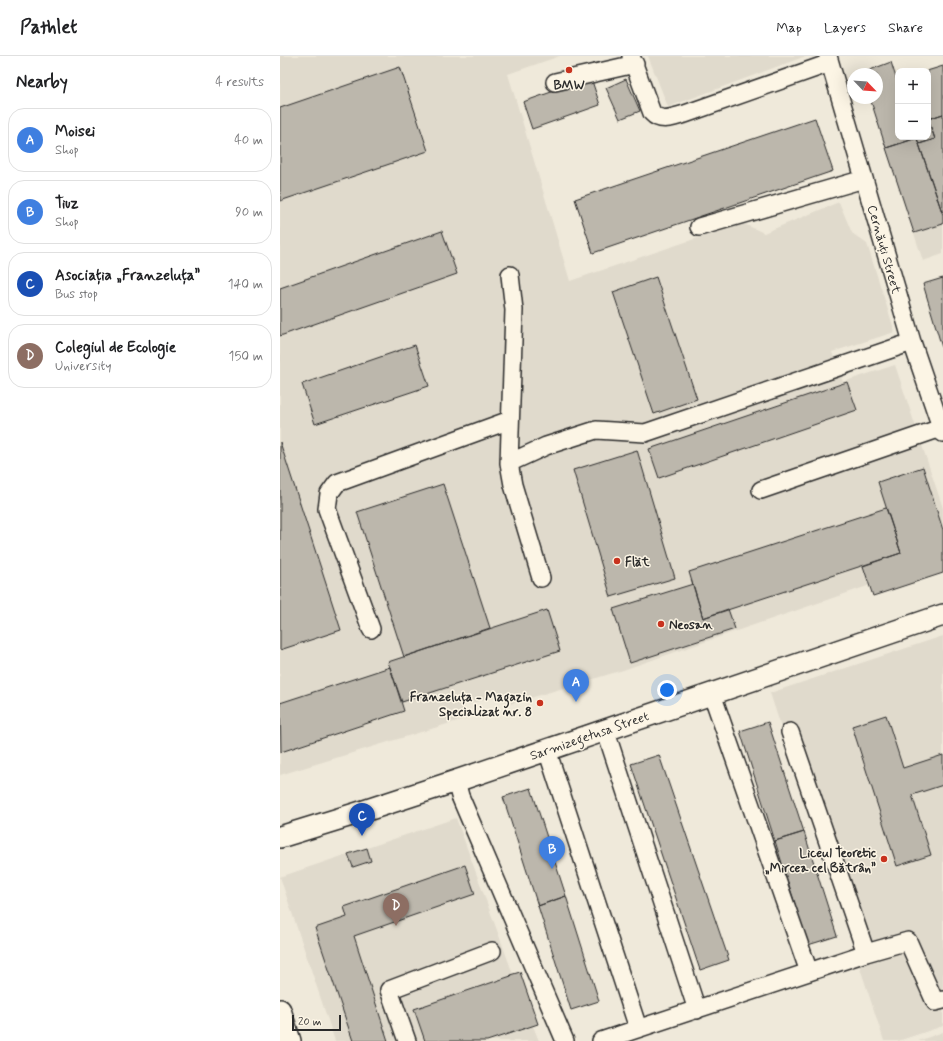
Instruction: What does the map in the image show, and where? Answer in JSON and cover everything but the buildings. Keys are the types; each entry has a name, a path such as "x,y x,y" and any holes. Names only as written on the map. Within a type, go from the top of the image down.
{"main road":[{"name":"Sarmizegetusa Street","path":"280,837 456,781 943,615"},
{"path":"280,1010 290,1041"}],"street":[{"name":"Cernăuți Street","path":"633,60 652,113 660,119 668,119 829,59 912,342 941,424"},
{"path":"555,82 633,60"},
{"path":"699,228 864,179"},
{"path":"510,275 514,310 509,463 513,485 541,578"},
{"path":"509,463 546,446 596,430 645,434 912,342"},
{"path":"371,629 327,509 329,494 337,483 510,420"},
{"path":"761,490 941,424"},
{"path":"712,694 809,972"},
{"path":"605,729 697,1010"},
{"path":"790,732 866,953"},
{"path":"547,750 638,1028"},
{"path":"456,781 460,796 565,1041"},
{"path":"601,1041 866,953 908,941 935,1002 943,1000"},
{"path":"407,1041 389,990 492,951"}],"shaded area":[{"path":"280,56 560,56 508,74 570,281 742,223 764,233 839,202 852,233 867,244 895,332 832,352 843,382 895,365 943,508 943,560 623,670 507,705 503,693 463,706 467,718 280,775"},
{"path":"648,56 806,56 668,107"},
{"path":"943,114 943,254 923,261 886,148 935,139"},
{"name":"Liceul Teoretic „Mircea cel Bătrân”","path":"943,636 943,1026 898,1041 884,1041 770,693"},
{"path":"456,818 513,974 520,972 538,1024 533,1026 539,1041 335,1041 280,877 348,854 353,867 371,860 367,848"},
{"path":"943,1032 943,1041 918,1041"}],"place":[{"name":"BMW","path":"569,70"},
{"name":"Flät","path":"617,561"},
{"name":"Neosan","path":"661,624"},
{"name":"Moisei","path":"576,702"},
{"name":"Franzeluța - Magazin Specializat nr. 8","path":"540,703"},
{"name":"Asociația „Franzeluța”","path":"362,836"},
{"name":"Liceul Teoretic „Mircea cel Bătrân”","path":"884,859"},
{"name":"Tiuz","path":"552,869"},
{"name":"Colegiul de Ecologie","path":"396,926"}]}
